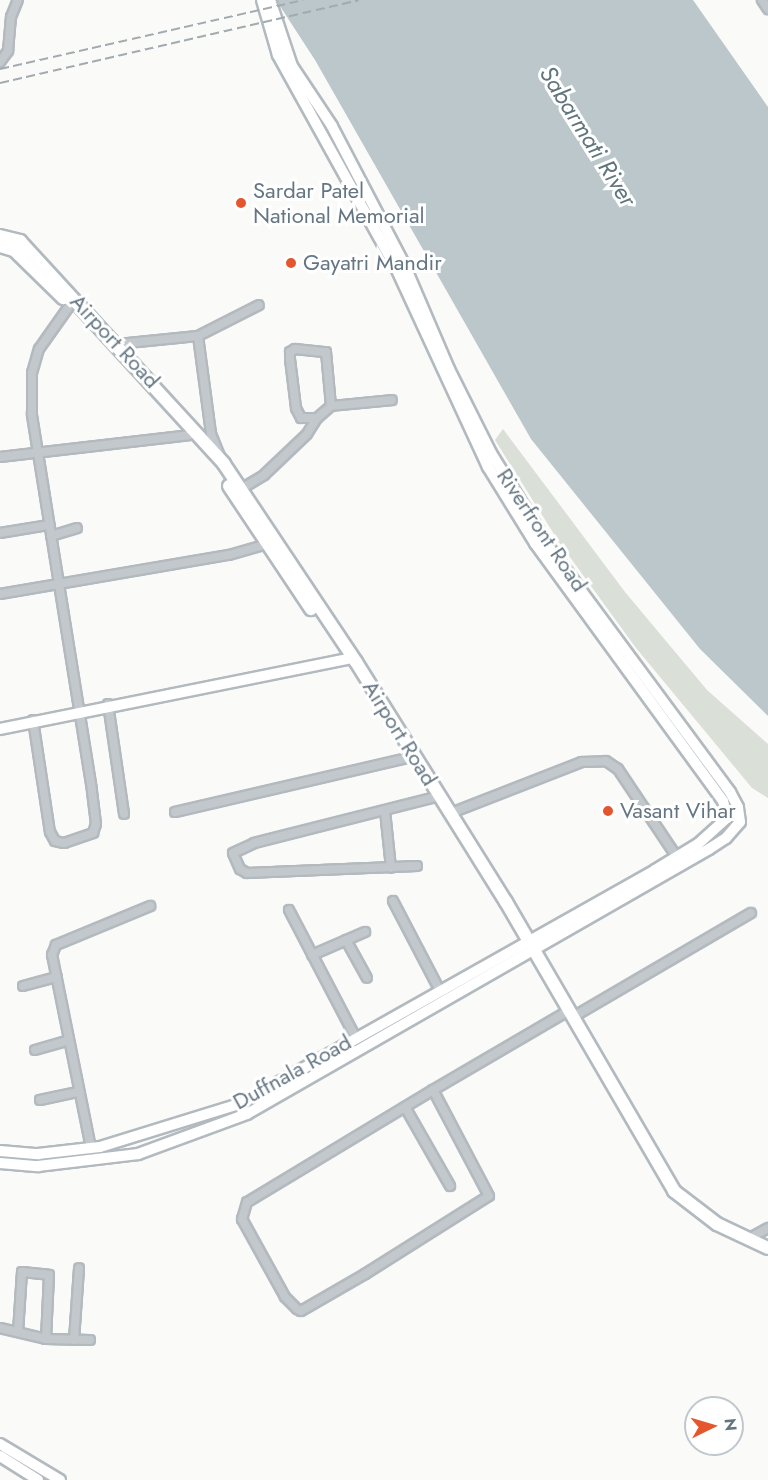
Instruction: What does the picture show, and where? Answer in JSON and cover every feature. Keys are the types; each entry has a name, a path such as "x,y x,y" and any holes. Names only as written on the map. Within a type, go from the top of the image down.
{"main road":[{"name":"Riverfront Road","path":"262,0 278,55 396,268 488,467 535,543 723,801 727,818 725,824 677,857 528,946"},
{"name":"Riverfront Road","path":"270,0 292,66 332,126 404,264 449,369 491,453 549,547 684,726 738,807 738,826 726,838 528,946"},
{"name":"Airport Road","path":"0,236 20,241 118,344 224,464 242,489 451,813 568,1016 668,1197 697,1214 768,1248"},
{"name":"Airport Road","path":"0,246 16,252 70,305 218,468 267,544 350,659 407,758 528,946"},
{"path":"0,729 108,704 350,659"},
{"name":"Duffnala Road","path":"0,1151 38,1154 90,1148 190,1122 242,1103 439,989 528,946"},
{"path":"0,1163 38,1166 138,1154 236,1118 300,1086 528,946"},
{"name":"Airport Road","path":"697,1214 713,1231 768,1256"},
{"path":"0,1444 60,1480"},
{"path":"0,1456 38,1480"}],"street":[{"path":"0,62 8,51 11,17 18,0"},
{"path":"762,0 768,9"},
{"path":"33,720 50,832 55,841 64,843 93,833 96,824 32,414 32,373 39,349 70,305"},
{"path":"118,344 198,336 259,305"},
{"path":"198,336 211,434 224,464"},
{"path":"317,418 301,418 298,414 290,352 326,352 331,405"},
{"path":"242,489 264,475 308,434 317,418 331,405 392,400"},
{"path":"0,457 189,435"},
{"path":"0,533 49,525"},
{"path":"51,536 77,528"},
{"path":"0,594 59,582 229,555 267,544"},
{"path":"108,704 124,814"},
{"path":"175,812 407,758"},
{"path":"451,813 582,762 606,761 618,769 677,857"},
{"path":"417,866 247,873 234,861 232,853 254,843 432,798"},
{"path":"385,811 391,868"},
{"path":"393,901 439,989"},
{"path":"90,1148 52,954 56,945 150,906"},
{"path":"289,910 356,1038"},
{"path":"433,1090 489,1196 365,1274 301,1311 297,1309 285,1297 242,1219 241,1211 247,1202 433,1090 751,913"},
{"path":"312,955 364,932"},
{"path":"346,940 367,978"},
{"path":"23,986 57,978"},
{"path":"35,1050 69,1040"},
{"path":"40,1100 79,1092"},
{"path":"405,1107 450,1186"},
{"path":"748,1239 768,1228"},
{"path":"74,1340 78,1268"},
{"path":"18,1332 22,1272 49,1275 46,1339"},
{"path":"0,1329 46,1339 90,1340"}],"shaded area":[{"path":"503,429 625,592 707,690 768,744 768,798 752,788 636,648 559,542 495,440"}],"water":[{"name":"Sabarmati River","path":"276,0 693,0 768,107 768,716 700,649 531,439 315,60"}],"railway":[{"path":"0,69 303,0"},
{"path":"0,83 359,0"}],"place":[{"name":"Sardar Patel National Memorial","path":"241,203"},
{"name":"Gayatri Mandir","path":"291,263"},
{"name":"Vasant Vihar","path":"608,811"}]}
